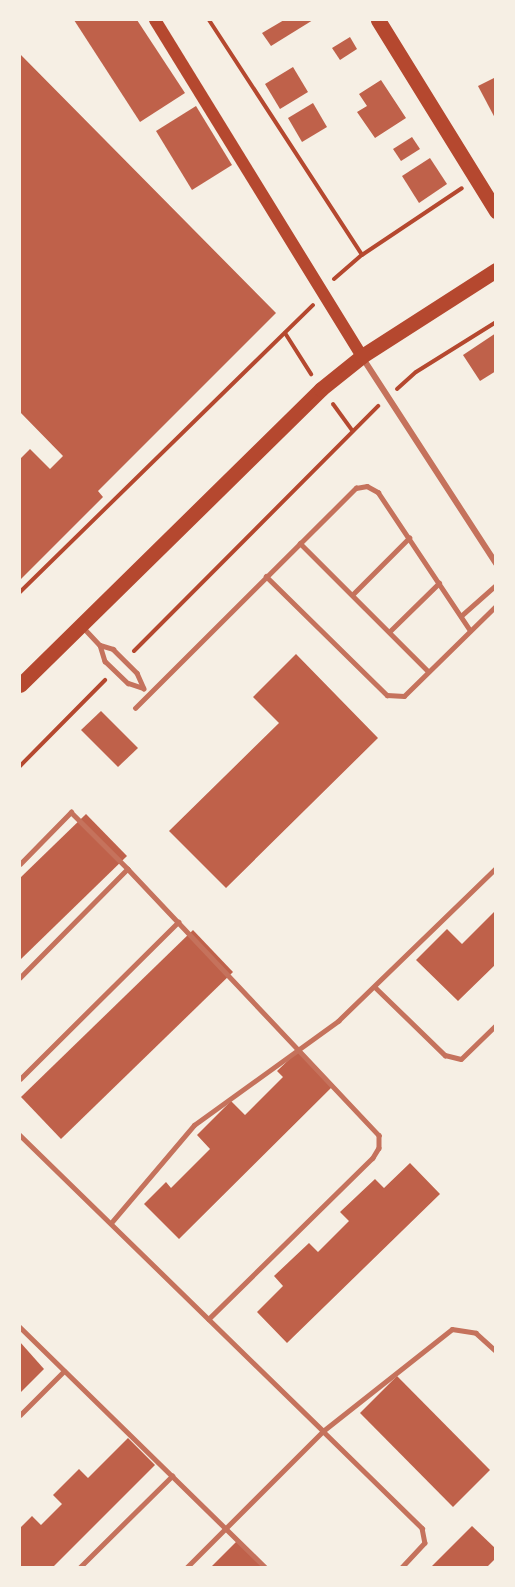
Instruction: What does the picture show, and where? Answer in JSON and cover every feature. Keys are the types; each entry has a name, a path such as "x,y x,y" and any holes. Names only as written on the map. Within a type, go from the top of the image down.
{"main road":[{"path":"155,20 362,357"},
{"path":"378,20 495,211"},
{"path":"20,685 321,390 362,357 495,270"}],"street":[{"path":"362,357 495,563"}],"lane":[{"path":"135,708 356,488 367,486 378,492 470,630"},
{"path":"352,595 409,538"},
{"path":"300,543 428,671"},
{"path":"266,576 387,695 404,696 495,606"},
{"path":"388,632 439,583"},
{"path":"461,616 495,585"},
{"path":"81,625 100,645 105,661 128,683 143,688"},
{"path":"100,645 114,649 137,673 143,688 148,693"},
{"path":"20,864 71,812 128,869 379,1135 379,1148 373,1158 209,1319"},
{"path":"111,1223 194,1125 338,1021 495,868"},
{"path":"20,978 128,869"},
{"path":"20,1079 178,922"},
{"path":"375,987 445,1055 461,1059 495,1025"},
{"path":"20,1135 422,1528 425,1543 402,1568"},
{"path":"20,1327 266,1568"},
{"path":"186,1568 323,1431 452,1329 476,1333 495,1351"},
{"path":"20,1415 64,1371"},
{"path":"79,1568 172,1476"}],"path":[{"path":"209,20 362,255"},
{"path":"20,592 316,303 322,290 362,255 460,189"},
{"path":"125,661 388,396 416,372 495,322"},
{"path":"20,766 115,671"}],"building":[{"path":"74,20 137,20 185,93 140,122"},
{"path":"284,20 313,20 271,46 262,33"},
{"path":"350,37 357,49 340,60 332,48"},
{"path":"20,54 276,313 98,491 103,497 20,580 20,459 30,449 50,469 63,456 20,412"},
{"path":"293,67 308,92 280,109 265,84"},
{"path":"496,77 496,120 478,86"},
{"path":"381,80 406,118 375,138 357,112 367,106 359,94"},
{"path":"313,103 327,127 302,142 288,118"},
{"path":"196,106 232,165 192,190 156,131"},
{"path":"412,137 420,149 401,161 393,149"},
{"path":"430,158 447,184 419,203 402,176"},
{"path":"496,333 496,371 480,381 463,355"},
{"path":"296,654 378,738 226,888 169,831 279,723 253,697"},
{"path":"101,711 138,748 118,767 81,730"},
{"path":"86,814 127,856 20,960 20,878"},
{"path":"496,910 496,964 458,1001 416,960 447,929 462,944"},
{"path":"193,930 233,972 61,1139 21,1097"},
{"path":"299,1050 334,1085 179,1239 144,1204 166,1182 171,1188 210,1149 197,1135 231,1101 245,1115 283,1077 277,1071"},
{"path":"410,1163 440,1194 287,1343 257,1312 283,1286 274,1276 309,1243 318,1252 349,1221 340,1212 375,1179 384,1188"},
{"path":"20,1342 44,1369 20,1393"},
{"path":"397,1376 490,1470 453,1507 360,1413"},
{"path":"128,1438 155,1465 52,1568 20,1568 20,1528 32,1516 41,1525 62,1504 53,1495 79,1469 88,1478"},
{"path":"472,1526 496,1549 496,1558 486,1568 430,1568"},
{"path":"238,1540 265,1568 210,1568"}]}
